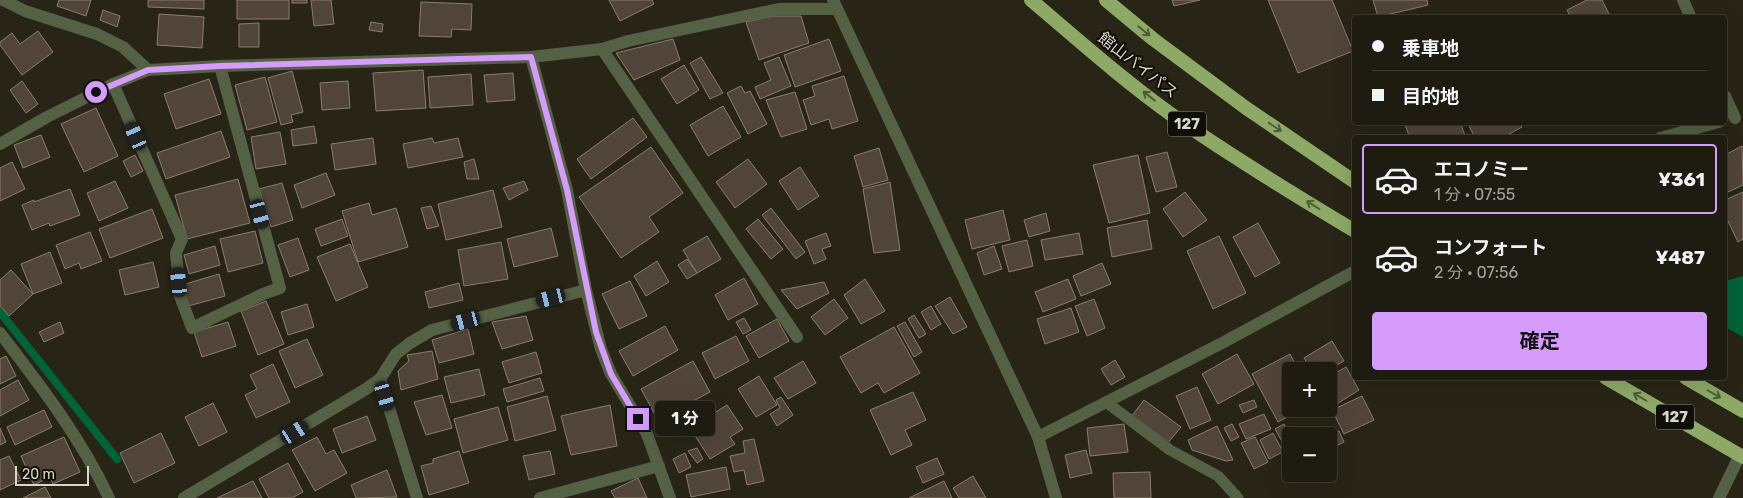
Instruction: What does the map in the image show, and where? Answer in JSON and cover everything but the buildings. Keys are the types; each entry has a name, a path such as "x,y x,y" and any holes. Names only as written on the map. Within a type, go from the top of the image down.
{"highway":[{"name":"館山バイパス","path":"1031,0 1084,46 1172,114 1261,173 1352,229"},
{"name":"館山バイパス","path":"1106,0 1153,39 1246,108 1352,180"},
{"name":"127","path":"1609,380 1742,456"},
{"name":"127","path":"1689,380 1743,411"}],"street":[{"path":"4,0 25,11 97,34 123,47 148,70"},
{"path":"1683,0 1690,15"},
{"path":"0,144 47,116 113,84 148,70 220,66 531,57 602,49 628,41 780,10 835,4 1038,437 1056,498"},
{"path":"602,49 797,337"},
{"path":"531,57 567,190 586,290 601,349 611,374 647,434 670,498"},
{"path":"113,84 182,239 176,253 180,296 192,328 263,294 280,288 220,66"},
{"path":"1727,101 1734,118"},
{"path":"1671,135 1707,125"},
{"path":"1038,437 1224,342 1352,273"},
{"path":"184,498 380,379 396,354 432,330 586,290"},
{"path":"0,333 56,406 100,478 109,498"},
{"path":"380,379 417,498"},
{"path":"1719,498 1742,456"},
{"path":"540,498 660,466"}],"lane":[{"path":"1106,402 1170,450 1218,476 1238,498"}],"shaded area":[{"path":"1743,276 1743,337 1727,328 1727,280"}],"waterway":[{"path":"0,312 117,459"}],"route":[{"path":"96,92 148,70 220,66 531,57 567,190 582,260 586,290 601,349 611,374 638,419"}]}
